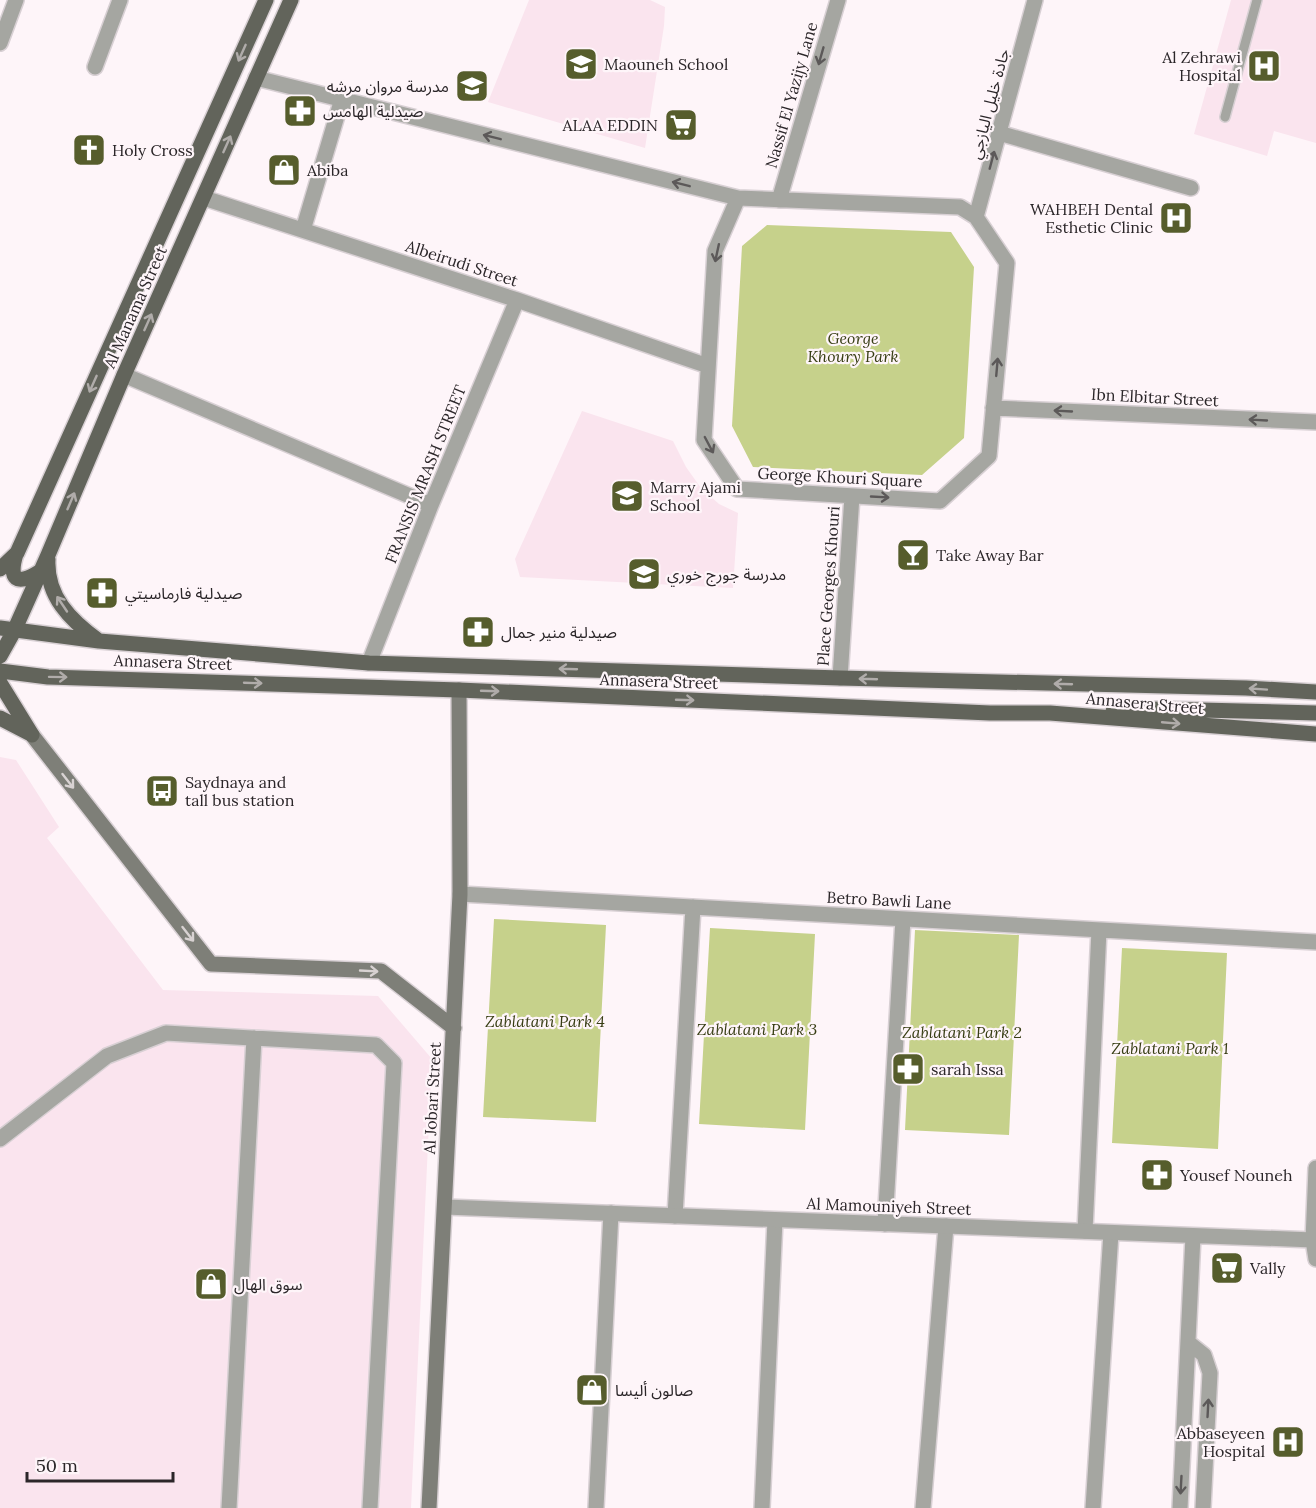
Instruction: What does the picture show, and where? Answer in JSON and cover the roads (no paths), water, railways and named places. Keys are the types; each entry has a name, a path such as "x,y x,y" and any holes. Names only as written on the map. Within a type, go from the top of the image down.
{"main road":[{"name":"Al Manama Street","path":"0,569 17,554 266,0"},
{"name":"Al Manama Street","path":"0,656 7,630 48,555 124,375 291,0"},
{"path":"17,554 12,569 16,578 22,580 30,578 39,572"},
{"path":"48,555 50,584 59,601 70,616 99,641"},
{"name":"Annasera Street","path":"7,630 99,641 369,663 1246,688 1316,692"},
{"name":"Annasera Street","path":"0,671 48,676 459,690 990,713 1050,713 1316,734"},
{"path":"0,684 32,735 211,963 381,971 454,1028"},
{"name":"Al Jobari Street","path":"429,1508 460,894 459,690"},
{"path":"1050,713 1160,709 1316,712"},
{"path":"0,718 32,735"}],"street":[{"path":"0,43 16,0"},
{"path":"95,67 120,0"},
{"name":"Nassif El Yazijy Lane","path":"779,200 838,0"},
{"name":"جادة خليل اليازجي","path":"976,217 1035,0"},
{"path":"256,78 738,198 960,207 976,217"},
{"path":"303,230 342,99"},
{"path":"999,133 1191,188"},
{"name":"Albeirudi Street","path":"204,198 516,300 708,366"},
{"name":"George Khouri Square","path":"738,198 715,251 704,440 737,489 940,501 989,456 1007,262 976,217"},
{"name":"FRANSIS MRASH STREET","path":"369,663 431,505 516,300"},
{"path":"124,375 431,505"},
{"name":"Ibn Elbitar Street","path":"993,408 1316,422"},
{"name":"Place Georges Khouri","path":"840,678 852,496"},
{"name":"Betro Bawli Lane","path":"460,894 1316,942"},
{"path":"675,1216 693,907"},
{"path":"885,1224 903,919"},
{"path":"1085,1232 1099,930"},
{"path":"0,1139 107,1056 166,1033 376,1045 394,1063 370,1508"},
{"path":"229,1508 254,1038"},
{"path":"1316,1168 1312,1240 1316,1259"},
{"name":"Al Mamouniyeh Street","path":"445,1207 1312,1240"},
{"path":"596,1508 611,1214"},
{"path":"762,1508 775,1220"},
{"path":"923,1508 946,1226"},
{"path":"1093,1508 1111,1233"},
{"path":"1180,1508 1193,1236"},
{"path":"1189,1342 1204,1355 1210,1373 1203,1508"}],"lane":[{"path":"1226,117 1257,0"}],"place":[{"name":"Maouneh School","path":"581,64"},
{"name":"Al Zehrawi Hospital","path":"1264,66"},
{"name":"مدرسة مروان مرشه","path":"472,86"},
{"name":"صيدلية الهامس","path":"300,111"},
{"name":"ALAA EDDIN","path":"681,125"},
{"name":"Holy Cross","path":"89,150"},
{"name":"Abiba","path":"284,170"},
{"name":"WAHBEH Dental Esthetic Clinic","path":"1176,218"},
{"name":"Marry Ajami School","path":"627,496"},
{"name":"Take Away Bar","path":"913,555"},
{"name":"مدرسة جورج خوري","path":"644,574"},
{"name":"صيدلية فارماسيتي","path":"102,593"},
{"name":"صيدلية منير جمال","path":"478,632"},
{"name":"Saydnaya and tall bus station","path":"162,791"},
{"name":"sarah Issa","path":"908,1069"},
{"name":"Yousef Nouneh","path":"1157,1175"},
{"name":"Vally","path":"1227,1268"},
{"name":"سوق الهال","path":"211,1284"},
{"name":"صالون أليسا","path":"592,1390"},
{"name":"Abbaseyeen Hospital","path":"1288,1442"}],"park label":[{"name":"George Khoury Park","path":"853,347"},
{"name":"Zablatani Park 4","path":"545,1021"},
{"name":"Zablatani Park 3","path":"757,1029"},
{"name":"Zablatani Park 2","path":"962,1032"},
{"name":"Zablatani Park 1","path":"1170,1048"}]}
